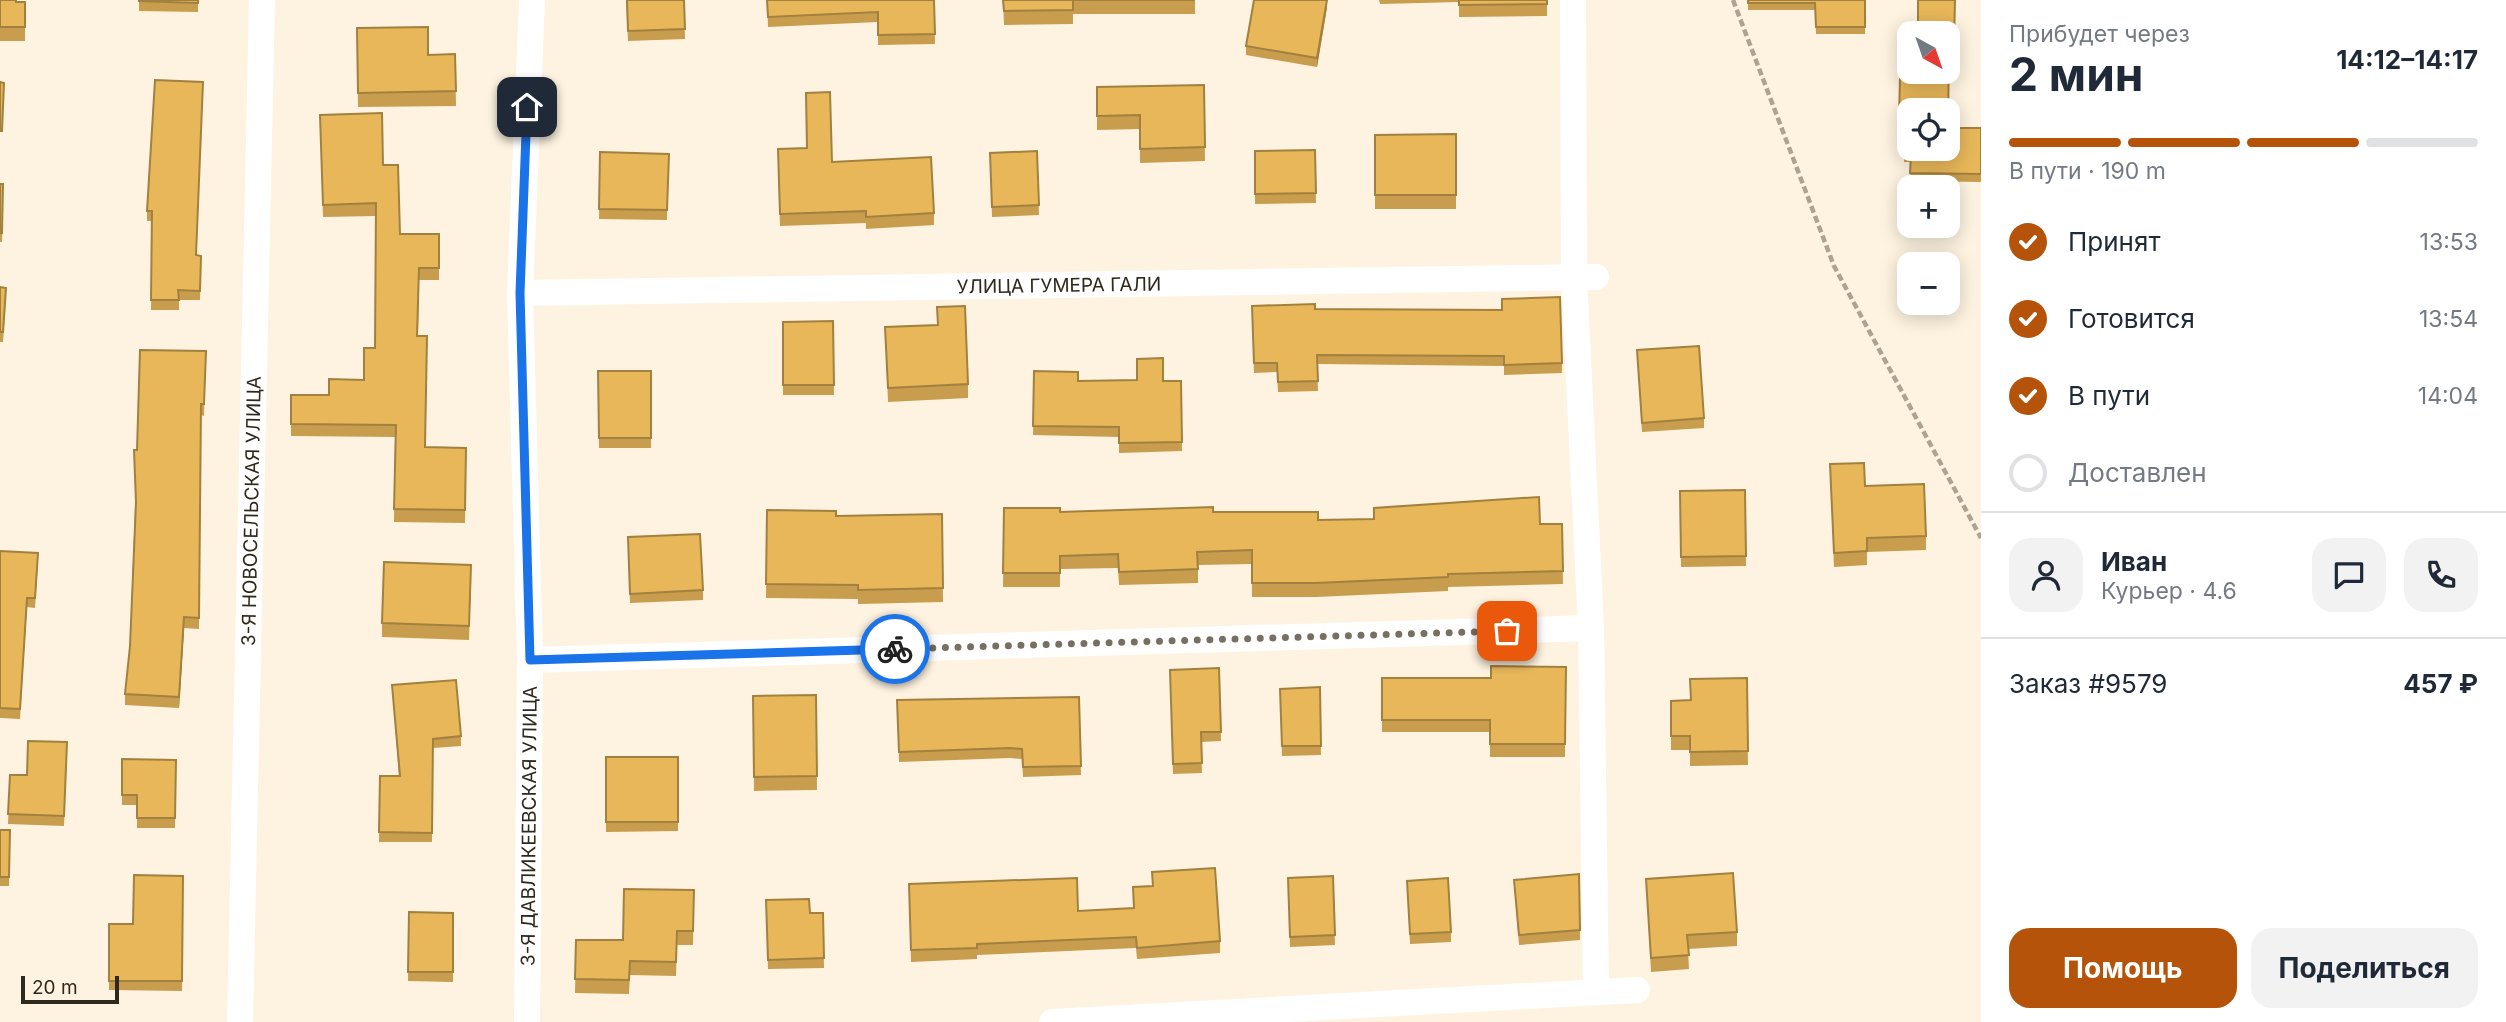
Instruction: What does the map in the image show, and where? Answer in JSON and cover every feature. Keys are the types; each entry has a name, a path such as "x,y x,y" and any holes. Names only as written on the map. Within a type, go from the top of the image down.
{"street":[{"name":"3-Я НОВОСЕЛЬСКАЯ УЛИЦА","path":"240,1022 262,0"},
{"name":"3-Я ДАВЛИКЕЕВСКАЯ УЛИЦА","path":"527,1022 530,660 520,293 532,0"},
{"path":"1573,0 1585,277 1596,992"},
{"name":"УЛИЦА ГУМЕРА ГАЛИ","path":"520,293 1585,277"},
{"path":"530,660 1591,628"},
{"path":"1052,1022 1637,989"}],"path":[{"path":"1733,0 1834,267 1981,538"}],"building":[{"path":"0,0 25,2 25,27 0,27"},
{"path":"198,0 198,3 139,1"},
{"path":"627,0 684,0 685,29 628,31"},
{"path":"767,0 934,0 935,34 878,35 878,12 768,17"},
{"path":"1003,0 1073,0 1073,10 1004,11"},
{"path":"1254,0 1327,0 1317,58 1246,46"},
{"path":"1459,0 1547,0 1547,4 1459,5"},
{"path":"1748,0 1865,0 1865,27 1816,27 1815,3 1748,3"},
{"path":"1918,0 1955,0 1955,21 1918,21"},
{"path":"428,27 428,55 455,54 456,91 358,93 357,28"},
{"path":"155,80 203,82 196,255 201,256 200,291 178,290 179,300 151,300 152,211 147,211"},
{"path":"0,82 4,83 2,131 0,131"},
{"path":"1900,84 1949,84 1948,98 1899,98"},
{"path":"1204,85 1205,147 1140,149 1140,115 1097,116 1097,87"},
{"path":"830,92 832,162 931,157 934,213 866,217 866,211 780,214 778,149 807,148 806,93"},
{"path":"382,113 383,165 398,165 400,234 439,234 439,268 419,268 417,336 427,336 425,447 466,448 465,510 394,509 396,425 291,424 291,395 329,395 329,379 364,380 364,348 375,348 376,203 323,205 320,115"},
{"path":"1960,128 1981,128 1981,174 1910,173 1911,161 1960,161"},
{"path":"1456,134 1456,195 1375,195 1375,135"},
{"path":"1315,150 1316,193 1255,194 1255,151"},
{"path":"1037,151 1039,205 992,207 990,153"},
{"path":"600,152 669,154 667,210 599,209"},
{"path":"0,184 3,184 2,233 0,233"},
{"path":"0,287 6,288 3,332 0,332"},
{"path":"1560,297 1562,363 1504,365 1504,356 1317,355 1318,381 1278,382 1277,363 1254,363 1252,306 1315,304 1315,309 1502,310 1502,299"},
{"path":"965,306 968,384 888,388 885,327 938,325 937,307"},
{"path":"833,321 834,385 783,385 783,322"},
{"path":"1699,346 1704,418 1642,423 1637,350"},
{"path":"140,350 206,351 204,404 201,404 199,618 184,617 179,697 125,694 130,646 136,502 134,450 137,450"},
{"path":"1163,358 1163,381 1181,381 1182,442 1119,443 1119,427 1033,426 1034,371 1078,372 1078,381 1137,380 1137,359"},
{"path":"598,371 651,371 651,438 599,438"},
{"path":"1864,463 1865,486 1924,484 1926,536 1867,538 1867,551 1834,553 1830,464"},
{"path":"1745,490 1746,556 1681,557 1680,491"},
{"path":"1539,497 1540,524 1562,524 1563,571 1448,574 1448,577 1316,583 1252,583 1252,550 1197,552 1198,569 1119,572 1118,554 1060,556 1060,573 1003,573 1004,508 1060,508 1060,512 1213,507 1213,512 1318,512 1318,520 1374,519 1374,508"},
{"path":"767,510 836,511 836,516 942,514 943,588 858,590 858,585 766,584"},
{"path":"700,534 703,590 630,594 628,537"},
{"path":"0,551 38,553 35,598 27,598 20,709 0,708"},
{"path":"384,562 471,565 469,626 382,623"},
{"path":"1491,666 1566,667 1565,744 1490,744 1490,720 1382,720 1382,678 1491,678"},
{"path":"1219,668 1221,732 1201,732 1202,763 1173,764 1170,670"},
{"path":"1747,678 1748,751 1690,752 1690,736 1671,736 1671,701 1691,700 1690,679"},
{"path":"456,680 461,736 433,739 432,833 379,832 380,776 400,776 392,685"},
{"path":"1320,687 1321,746 1282,746 1280,689"},
{"path":"816,695 817,776 754,777 753,696"},
{"path":"1079,697 1081,766 1023,767 1022,749 1010,748 899,752 897,700"},
{"path":"28,741 67,742 64,816 8,814 10,775 27,775"},
{"path":"606,757 678,757 678,822 606,822"},
{"path":"122,759 176,760 175,818 137,818 137,795 122,795"},
{"path":"0,830 10,830 9,877 0,877"},
{"path":"1215,868 1220,941 1137,948 1136,937 977,944 977,948 911,950 909,884 1077,878 1078,911 1134,908 1133,887 1153,886 1152,872"},
{"path":"1733,873 1737,932 1687,935 1689,955 1651,958 1646,879"},
{"path":"1579,874 1580,930 1519,935 1514,880"},
{"path":"134,875 183,876 182,981 109,981 109,924 133,924"},
{"path":"1333,876 1335,935 1290,937 1288,878"},
{"path":"1448,878 1451,932 1410,934 1407,881"},
{"path":"624,889 694,890 693,931 677,931 676,962 630,961 629,980 575,979 576,940 623,940"},
{"path":"809,899 810,913 823,913 824,958 768,960 766,900"},
{"path":"409,912 453,913 453,972 408,972"}],"way so far":[{"path":"895,649 1507,631"}],"route":[{"path":"527,107 520,293 530,660 895,649"}]}
